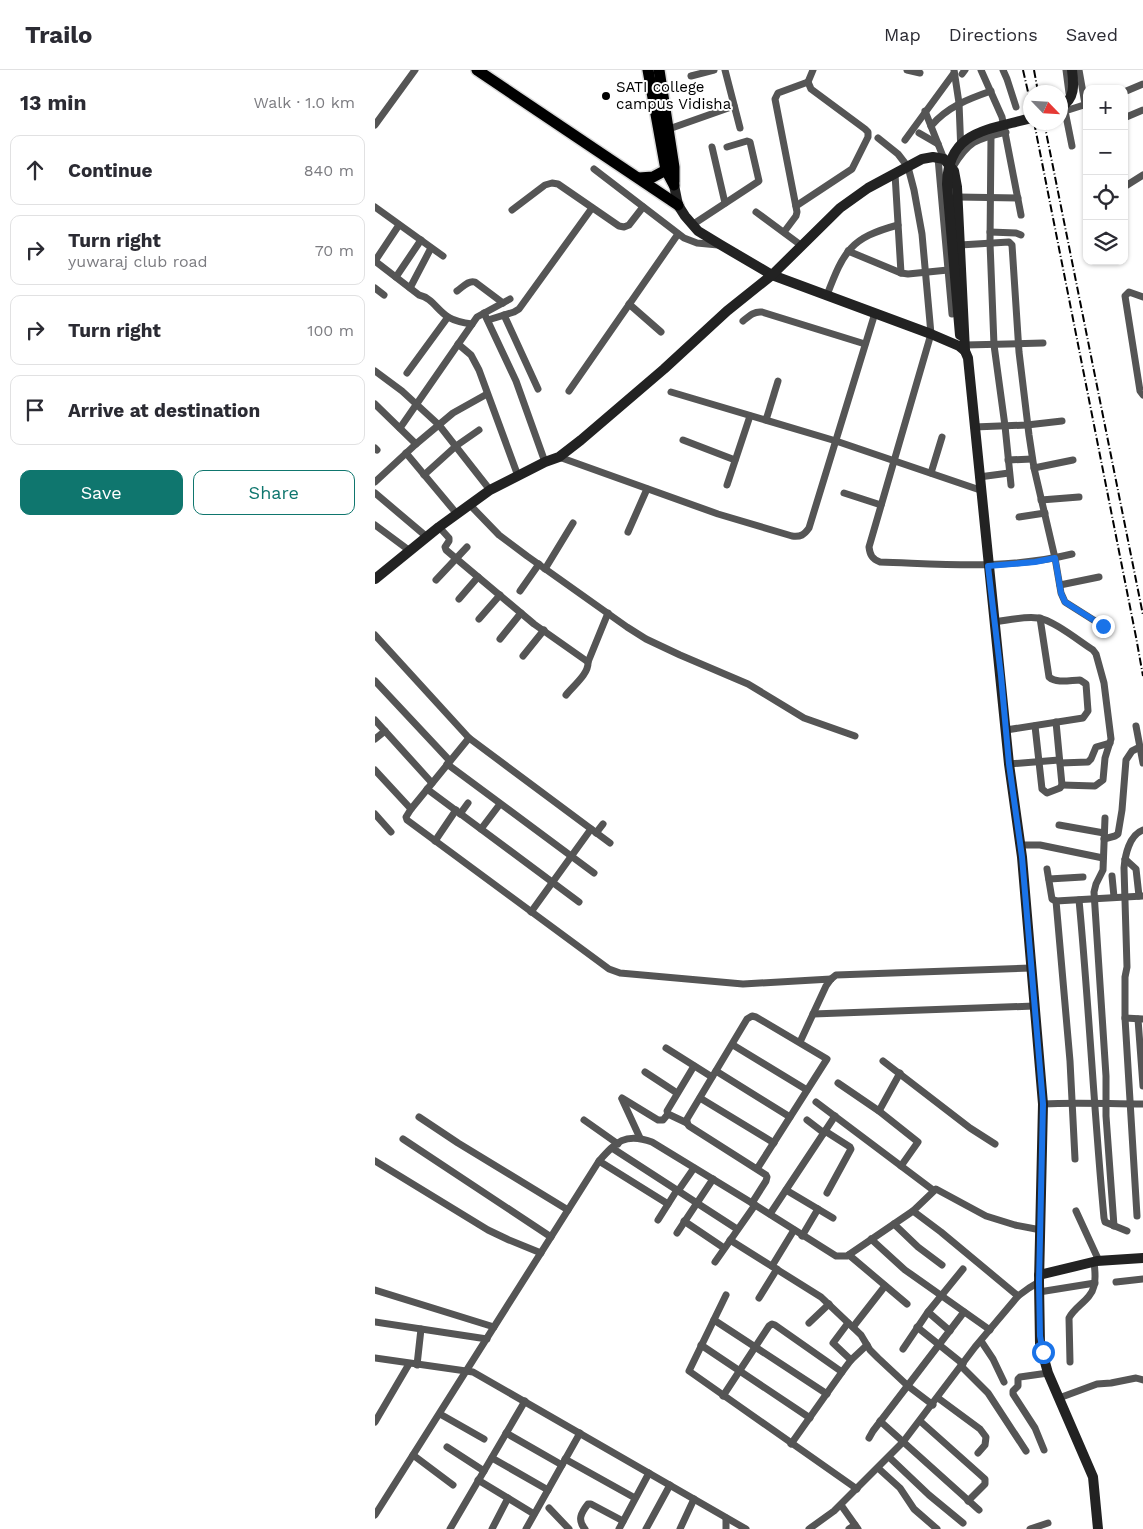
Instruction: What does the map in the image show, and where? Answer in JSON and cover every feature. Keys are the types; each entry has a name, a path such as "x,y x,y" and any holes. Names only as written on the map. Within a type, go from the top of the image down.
{"main road":[{"path":"477,70 678,205"},
{"path":"648,70 674,168 674,185 678,205 692,225 721,246 773,275 962,344"},
{"path":"659,70 666,170 674,185"},
{"path":"1068,100 1072,96 1074,85 1072,70"},
{"path":"1023,120 972,134 960,144 953,153 947,171 947,184 962,344 969,367 1009,764 1021,846 1043,1104 1039,1283 1040,1344 1048,1373 1093,1477 1099,1529"},
{"path":"376,578 427,536 490,490 545,462 559,457 664,369 727,311 773,275 840,208 867,188 922,159 941,158 955,171 960,245 962,344"},
{"path":"639,178 653,178 666,170"},
{"path":"1039,1283 1097,1261 1143,1258"}],"street":[{"path":"375,125 415,70"},
{"path":"691,76 714,70"},
{"path":"725,70 739,128"},
{"path":"796,206 852,169 868,137 868,132 865,129 811,89 808,82 813,70"},
{"path":"907,70 920,73"},
{"path":"981,70 1002,117 1021,215"},
{"path":"1003,70 1016,107"},
{"path":"1066,70 1071,109"},
{"path":"1079,70 1083,89"},
{"path":"959,72 961,153"},
{"path":"905,140 925,111 959,72"},
{"path":"784,232 796,216 796,206 775,99 778,93 808,82"},
{"path":"1128,90 1143,84"},
{"path":"931,126 959,103 991,91"},
{"path":"1072,146 1065,111 1083,105"},
{"path":"664,131 734,106"},
{"path":"1128,116 1143,110"},
{"path":"925,111 938,144 941,158 952,314"},
{"path":"952,168 961,153 971,143 1006,132"},
{"path":"919,133 938,144"},
{"path":"991,136 990,243 994,345 1011,486"},
{"path":"878,138 898,154 908,167 915,190 922,234 931,334 869,547 870,554 873,559 880,562 988,566 1035,562 1072,554"},
{"path":"692,225 757,183 759,179 749,142 727,147"},
{"path":"712,147 725,203"},
{"path":"594,169 684,238 697,243 721,246"},
{"path":"895,174 901,273"},
{"path":"1128,185 1143,175"},
{"path":"512,210 545,184 552,183 558,184 619,226 629,225 643,207"},
{"path":"958,197 1018,198"},
{"path":"375,207 443,256"},
{"path":"400,428 477,317 504,315 519,309 593,208"},
{"path":"756,212 802,246"},
{"path":"399,225 375,261 419,295 427,297 448,317 472,324"},
{"path":"827,295 837,270 848,251 860,240 871,234 898,225"},
{"path":"990,232 1016,233 1021,235"},
{"path":"569,391 678,234"},
{"path":"396,277 421,240"},
{"path":"960,245 1009,242 1012,245 1027,425 1032,459 1063,599 1103,626"},
{"path":"409,288 431,248"},
{"path":"848,251 901,273 948,270"},
{"path":"457,291 471,281 475,282 503,303"},
{"path":"375,288 384,295"},
{"path":"1143,297 1129,292 1125,296 1140,391 1143,395"},
{"path":"486,317 510,299"},
{"path":"629,304 661,332"},
{"path":"743,321 751,314 761,312 865,344"},
{"path":"559,457 718,514 799,537 805,534 809,528 875,313"},
{"path":"504,315 537,389"},
{"path":"407,373 448,317"},
{"path":"486,317 517,381 545,462"},
{"path":"962,344 994,345 1043,342"},
{"path":"458,344 475,361 518,476"},
{"path":"375,371 402,391 439,425 490,490"},
{"path":"766,420 778,381"},
{"path":"671,392 836,441 980,490"},
{"path":"375,482 453,413 487,394"},
{"path":"375,404 416,444"},
{"path":"727,485 750,416"},
{"path":"974,427 1027,425 1062,421"},
{"path":"424,475 456,446 479,430"},
{"path":"931,473 942,437"},
{"path":"683,440 735,460"},
{"path":"406,453 457,514"},
{"path":"1008,460 1032,459"},
{"path":"1034,468 1073,460"},
{"path":"979,477 1009,473"},
{"path":"628,532 647,488"},
{"path":"375,493 427,536"},
{"path":"844,493 881,505"},
{"path":"1041,500 1079,496"},
{"path":"470,505 499,535 646,639 748,684 804,718 855,736"},
{"path":"1019,517 1045,514"},
{"path":"520,591 542,567 573,523"},
{"path":"375,525 409,550"},
{"path":"439,527 449,538 445,547 446,550 521,613 588,662"},
{"path":"436,580 467,547"},
{"path":"459,599 478,577"},
{"path":"1060,584 1099,577"},
{"path":"479,619 500,595"},
{"path":"500,639 521,613"},
{"path":"566,694 587,671 588,662 607,613"},
{"path":"994,622 1021,618 1040,618 1093,650 1096,654 1103,683 1110,743 1105,758 1103,780 1095,786 1062,785 1060,788 1047,793 1043,791 1035,726"},
{"path":"1006,730 1083,718 1088,711 1086,684 1080,680 1058,681 1049,677 1040,618"},
{"path":"523,656 544,630"},
{"path":"375,635 469,738 610,843"},
{"path":"375,681 449,763 500,804 594,873"},
{"path":"375,720 429,786 458,812 579,902"},
{"path":"1056,722 1062,785"},
{"path":"1136,726 1143,764"},
{"path":"375,739 385,731"},
{"path":"469,738 429,786 406,817 407,820 609,969 620,973 743,984 831,979 844,974 1031,968"},
{"path":"1009,764 1087,762 1091,759 1096,747 1110,743"},
{"path":"1059,825 1104,836 1115,836 1118,834 1126,760 1131,751 1140,747"},
{"path":"375,770 411,810"},
{"path":"435,841 458,812 468,803"},
{"path":"481,829 500,804"},
{"path":"375,814 391,832"},
{"path":"1105,818 1103,870 1096,884 1095,898 1106,1076 1105,1104 1114,1226"},
{"path":"531,912 571,857 593,831 603,824"},
{"path":"1137,1216 1125,1018 1125,977 1127,967 1125,859 1136,834 1143,830"},
{"path":"1021,846 1039,845 1103,858"},
{"path":"1047,868 1052,899 1056,901 1141,896 1136,869 1125,859"},
{"path":"1112,876 1114,898"},
{"path":"1049,879 1083,877"},
{"path":"1079,900 1103,1218 1105,1222 1127,1231"},
{"path":"1056,901 1073,1102 1075,1159"},
{"path":"801,1040 831,979"},
{"path":"811,1017 1034,1006"},
{"path":"687,1123 687,1119 733,1045 747,1018 757,1017 801,1040 827,1058 757,1169"},
{"path":"1125,1018 1140,1019 1143,1086"},
{"path":"733,1045 807,1090"},
{"path":"666,1048 694,1066 714,1074 790,1117"},
{"path":"883,1061 970,1128 995,1144"},
{"path":"640,1138 622,1098 658,1120 663,1120 668,1114 669,1106 694,1066"},
{"path":"645,1072 677,1093"},
{"path":"879,1111 900,1073"},
{"path":"838,1083 879,1111 918,1142 901,1166"},
{"path":"700,1098 774,1143"},
{"path":"816,1102 933,1190"},
{"path":"1043,1104 1073,1102 1143,1104"},
{"path":"668,1114 687,1123 767,1177 753,1204 715,1262"},
{"path":"770,1214 835,1116"},
{"path":"419,1117 568,1210"},
{"path":"585,1120 615,1146 737,1229"},
{"path":"807,1120 851,1149 827,1193"},
{"path":"375,1515 599,1161 625,1139 640,1138 652,1142 835,1256 849,1255 913,1211 933,1190 939,1189 976,1212 1015,1225 1041,1230"},
{"path":"403,1139 551,1237"},
{"path":"375,1160 488,1230 541,1253"},
{"path":"599,1161 668,1204"},
{"path":"658,1220 694,1168"},
{"path":"677,1233 713,1179"},
{"path":"786,1190 833,1218"},
{"path":"802,1236 818,1209"},
{"path":"913,1211 1018,1296"},
{"path":"1069,1362 1069,1318 1091,1294 1095,1283 1097,1261 1076,1211"},
{"path":"684,1221 724,1248"},
{"path":"894,1224 918,1247 942,1265"},
{"path":"759,1298 794,1230"},
{"path":"730,1240 809,1289 829,1304 861,1336 878,1358 908,1386 933,1405"},
{"path":"871,1240 905,1270 990,1330"},
{"path":"849,1255 907,1304"},
{"path":"903,1349 940,1296 963,1269"},
{"path":"1116,1282 1143,1279"},
{"path":"809,1529 841,1505 903,1442 1018,1296 1039,1283 1095,1283"},
{"path":"851,1360 833,1343 885,1286"},
{"path":"375,1293 494,1327"},
{"path":"726,1294 689,1371 857,1489"},
{"path":"809,1323 829,1304"},
{"path":"928,1312 949,1331"},
{"path":"869,1438 964,1312"},
{"path":"714,1320 827,1394"},
{"path":"375,1322 487,1339"},
{"path":"723,1396 772,1324 842,1372"},
{"path":"917,1327 962,1365 988,1393 1026,1451"},
{"path":"375,1422 413,1364 421,1329"},
{"path":"981,1341 993,1359 1004,1382"},
{"path":"701,1345 809,1418"},
{"path":"791,1444 851,1360 867,1345"},
{"path":"375,1358 477,1374 746,1529"},
{"path":"1044,1450 1035,1428 1013,1394 1013,1391 1018,1386 1018,1379 1048,1373"},
{"path":"1062,1403 1097,1384 1137,1378 1143,1380"},
{"path":"938,1398 980,1430 986,1437 985,1445 978,1453"},
{"path":"450,1529 525,1401"},
{"path":"440,1414 484,1439"},
{"path":"880,1421 979,1510"},
{"path":"920,1421 985,1479 985,1484 969,1501"},
{"path":"506,1433 635,1498"},
{"path":"526,1529 580,1433"},
{"path":"447,1446 484,1471"},
{"path":"413,1455 453,1484"},
{"path":"889,1457 929,1495 963,1523"},
{"path":"491,1458 548,1490"},
{"path":"878,1468 900,1488 914,1509 937,1529"},
{"path":"619,1529 649,1473"},
{"path":"479,1480 534,1514"},
{"path":"646,1529 670,1485"},
{"path":"492,1529 508,1498"},
{"path":"680,1529 694,1499"},
{"path":"585,1529 580,1518 587,1504 591,1504 623,1521"},
{"path":"841,1505 854,1528"},
{"path":"549,1508 569,1529"},
{"path":"726,1518 726,1529"},
{"path":"1030,1529 1048,1523"}],"railway":[{"path":"1023,70 1026,85"},
{"path":"1034,70 1037,85"},
{"path":"1036,130 1143,676"},
{"path":"1046,130 1143,615"}],"place":[{"name":"SATI college campus Vidisha","path":"606,96"}],"route":[{"path":"1043,1352 1040,1344 1039,1282 1043,1104 1022,857 1009,764 988,566 1035,562 1055,558 1061,593 1065,602 1103,626"}]}
